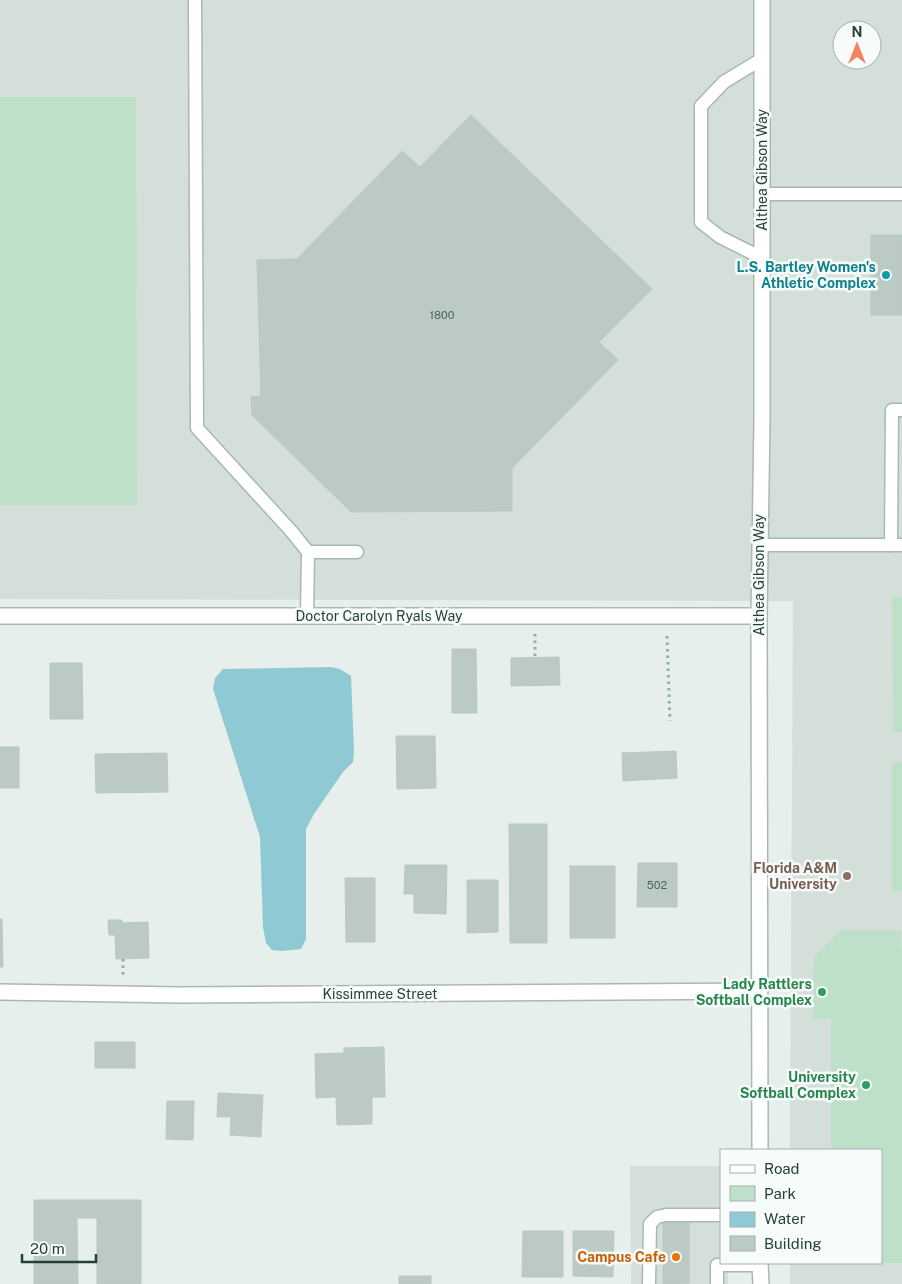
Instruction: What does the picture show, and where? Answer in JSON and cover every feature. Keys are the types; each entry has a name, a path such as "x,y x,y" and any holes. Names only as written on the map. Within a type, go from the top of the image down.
{"street":[{"name":"Althea Gibson Way","path":"760,1149 759,545 762,419 762,0"},
{"name":"Doctor Carolyn Ryals Way","path":"0,616 759,616"},
{"name":"Kissimmee Street","path":"0,992 178,995 759,991"},
{"path":"760,1264 761,1284"}],"lane":[{"path":"195,0 196,428 292,532 308,552 307,616"},
{"path":"762,59 724,82 701,106 701,222 720,237 762,258"},
{"path":"762,194 902,194"},
{"path":"759,545 896,545 892,410 902,410"},
{"path":"308,552 357,552"},
{"path":"649,1284 650,1224 657,1217 666,1215 720,1214"},
{"path":"716,1284 717,1265 760,1264"}],"path":[{"path":"667,632 670,721"}],"shaded area":[{"name":"Florida A&M University","path":"0,0 902,0 902,1284 790,1284 790,1264 882,1264 882,1149 790,1149 793,601 0,599"},
{"path":"630,1166 720,1166 720,1264 728,1264 728,1284 631,1284"}],"green space":[{"path":"0,97 136,97 137,505 0,505"},
{"path":"892,597 902,597 902,732 893,732"},
{"path":"892,762 902,762 902,891 892,891"},
{"name":"University Softball Complex","path":"841,930 901,930 902,1263 882,1263 882,1149 831,1149 831,1019 813,1019 814,957"}],"water":[{"path":"331,667 340,669 351,676 353,762 343,772 306,829 306,939 301,949 272,950 266,943 263,927 260,837 213,689 215,678 223,669"}],"building":[{"path":"471,115 652,289 599,342 618,360 512,468 512,511 351,512 252,415 251,397 261,396 257,260 297,259 402,151 420,167"},
{"name":"L.S. Bartley Women's Athletic Complex","path":"871,235 902,235 902,315 871,315"},
{"path":"452,649 476,649 477,713 452,713"},
{"path":"559,657 560,685 511,686 511,658"},
{"path":"50,663 82,663 83,719 50,719"},
{"path":"396,736 435,736 436,788 397,789"},
{"path":"0,747 19,747 19,788 0,788"},
{"path":"676,751 677,778 623,781 622,753"},
{"path":"167,753 168,792 96,793 95,754"},
{"path":"509,824 547,824 547,943 510,943"},
{"path":"638,863 677,863 677,907 637,907"},
{"path":"405,865 447,865 446,914 414,913 414,894 404,894"},
{"path":"570,866 615,866 615,938 570,938"},
{"path":"345,878 375,878 375,942 346,942"},
{"path":"467,880 498,880 498,932 467,933"},
{"path":"0,919 2,919 3,967 0,967"},
{"path":"108,920 122,920 122,923 148,922 149,958 116,959 115,935 109,935"},
{"path":"95,1042 135,1042 135,1068 95,1068"},
{"path":"384,1047 385,1097 372,1097 372,1124 337,1125 336,1097 316,1098 315,1054 344,1053 344,1048"},
{"path":"218,1093 263,1095 261,1137 230,1135 231,1117 217,1117"},
{"path":"167,1101 194,1101 193,1140 166,1139"},
{"path":"34,1200 141,1200 141,1284 97,1284 97,1218 77,1218 78,1284 34,1284"},
{"name":"Campus Cafe","path":"663,1223 689,1223 689,1283 663,1284"},
{"path":"523,1231 563,1231 563,1277 522,1277"},
{"path":"573,1231 614,1231 613,1277 573,1276"},
{"path":"399,1276 431,1276 431,1284 399,1284"}],"place":[{"name":"L.S. Bartley Women's Athletic Complex","path":"886,275"},
{"name":"Florida A&M University","path":"847,876"},
{"name":"Lady Rattlers Softball Complex","path":"822,992"},
{"name":"University Softball Complex","path":"866,1085"},
{"name":"Campus Cafe","path":"676,1257"}]}
